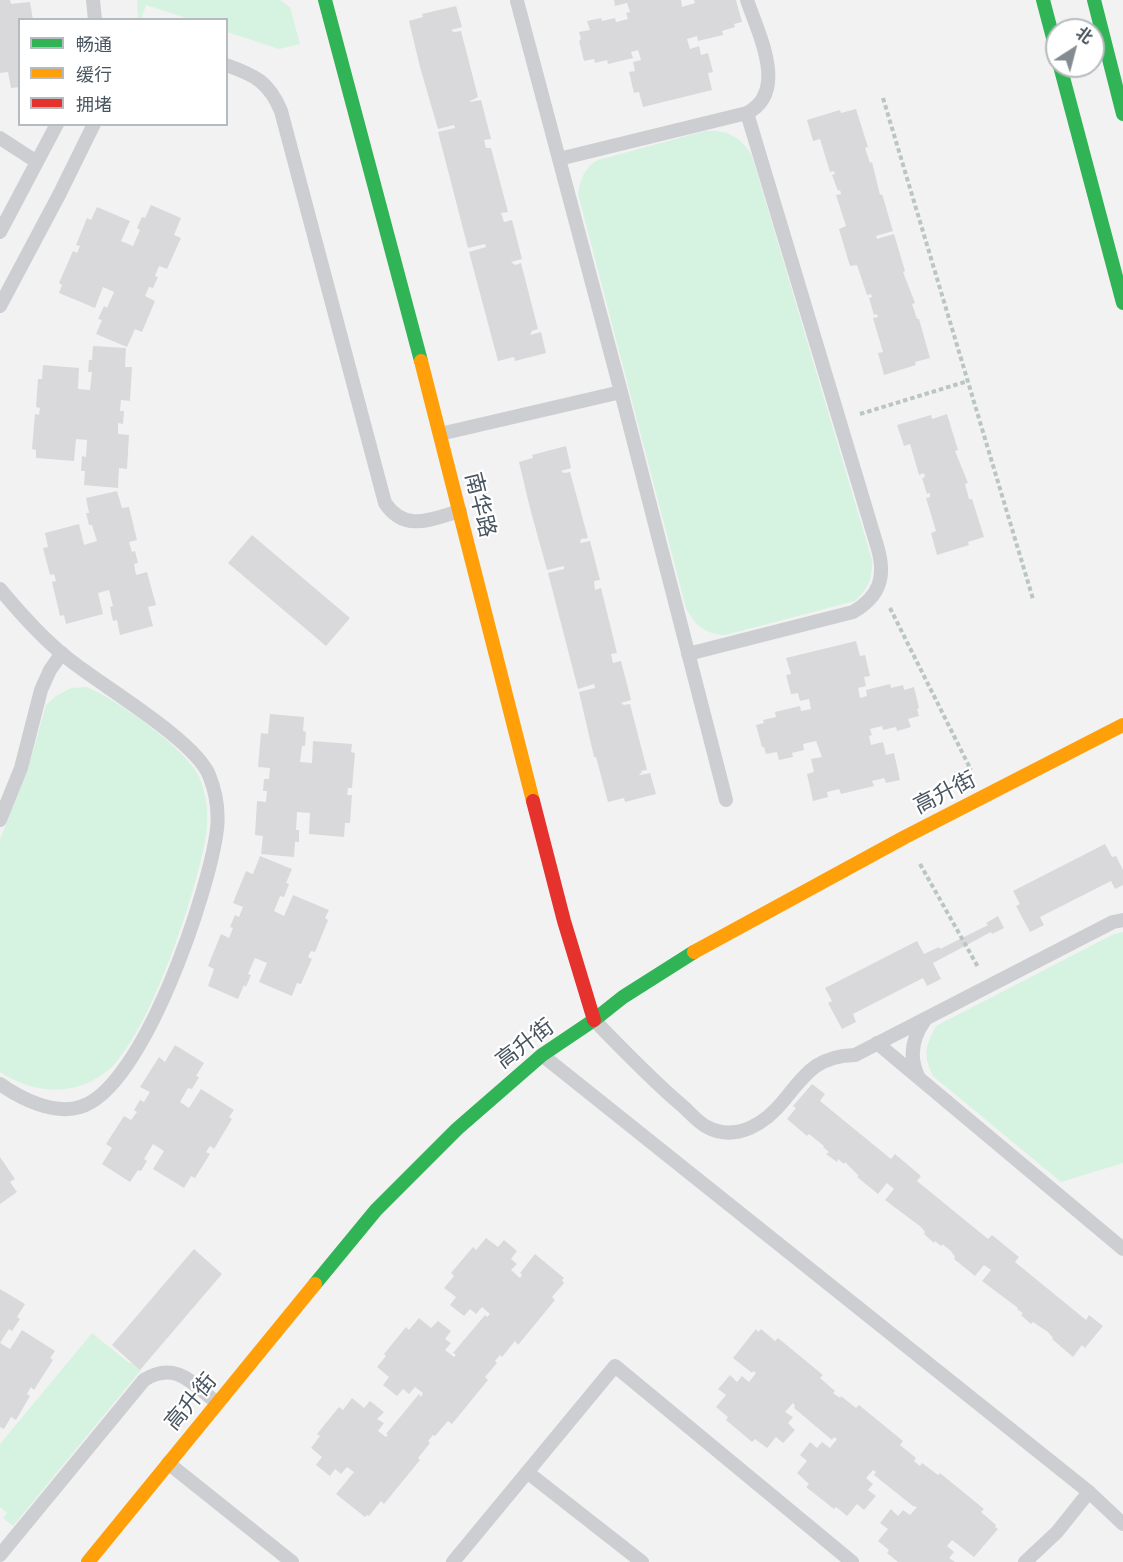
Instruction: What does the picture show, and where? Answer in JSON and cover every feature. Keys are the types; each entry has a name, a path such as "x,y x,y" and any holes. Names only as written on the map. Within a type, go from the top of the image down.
{"street":[{"name":"南华路","path":"325,0 440,434 564,921 594,1020"},
{"path":"1043,0 1048,18"},
{"path":"1094,0 1123,114"},
{"path":"1063,78 1123,303"},
{"name":"高升街","path":"88,1562 376,1210 457,1129 542,1055 594,1020 623,997 687,956 905,837 1123,725"}],"lane":[{"path":"93,0 95,18"},
{"path":"559,159 747,113 757,108 764,98 769,69 747,0"},
{"path":"517,1 726,800"},
{"path":"228,66 245,71 262,81 275,98 280,111 385,503 390,511 400,519 410,522 460,512"},
{"path":"688,654 853,612 865,605 874,595 882,573 881,561 747,113"},
{"path":"0,232 56,126"},
{"path":"0,306 93,126"},
{"path":"0,138 37,162"},
{"path":"440,434 621,392"},
{"path":"0,589 46,640 62,654 171,733 199,759 208,772 217,807 217,829 200,898 177,964 140,1044 124,1071 99,1098 81,1107 62,1109 35,1103 0,1084"},
{"path":"0,820 21,768 41,690 50,670 62,654"},
{"path":"594,1020 647,1074 706,1127 727,1132 741,1131 766,1120 816,1065 840,1055 855,1055 1113,922 1123,920"},
{"path":"920,1080 914,1069 913,1047 918,1030 926,1019"},
{"path":"877,1043 1123,1249"},
{"path":"542,1055 1089,1492 1123,1524"},
{"path":"453,1562 615,1366 852,1562"},
{"path":"0,1555 144,1380 165,1371 177,1374 217,1404"},
{"path":"168,1463 292,1562"},
{"path":"527,1472 642,1562"},
{"path":"1025,1562 1057,1532 1089,1492"}],"path":[{"path":"883,98 1033,599"},
{"path":"839,421 968,381"},
{"path":"879,586 984,797"},
{"path":"905,837 989,986"}],"green space":[{"path":"137,0 280,0 290,7 300,44 279,49 228,32 228,18 186,18 146,5 141,18 138,18"},
{"path":"705,131 720,131 733,136 748,149 752,156 872,560 869,583 855,601 725,635 712,633 702,628 693,620 686,608 578,194 584,174 598,160"},
{"path":"86,687 131,712 180,752 192,765 204,790 207,805 207,828 201,859 182,925 154,997 138,1029 122,1055 106,1072 81,1086 53,1090 26,1085 0,1072 0,839 28,769 46,705 56,696 71,688"},
{"path":"1123,932 1123,1163 1061,1182 933,1076 927,1056 929,1040 936,1026 1112,935"},
{"path":"92,1333 141,1370 13,1526 3,1518 7,1513 0,1507 0,1444"}],"building":[{"path":"0,0 10,0 11,4 30,2 33,18 18,18 18,87 11,88 8,72 0,73"},
{"path":"614,0 681,0 682,7 695,3 694,0 736,0 742,22 722,31 723,35 698,41 697,36 687,39 690,49 699,46 701,55 708,53 713,72 708,73 712,90 643,107 639,92 634,93 629,72 635,71 633,62 641,60 638,50 631,52 633,58 608,64 607,60 595,63 594,59 584,61 579,32 590,30 587,21 615,18 616,22 628,19 626,13 630,12 627,3 615,6"},
{"path":"456,6 462,27 451,30 461,31 478,97 470,102 481,100 491,139 484,140 486,148 491,148 508,212 501,213 504,222 512,220 522,259 511,262 515,265 521,263 538,329 532,331 530,335 541,332 546,353 515,361 514,357 498,361 469,252 486,247 485,244 468,248 438,132 455,128 454,125 438,129 409,21 423,17 422,14"},
{"path":"856,109 868,147 865,148 870,163 872,162 880,195 882,194 893,231 876,236 877,239 894,234 905,271 903,272 915,303 912,304 917,319 919,319 930,358 884,375 878,353 883,352 873,318 878,317 877,314 874,315 869,298 872,297 871,294 867,295 857,265 850,266 839,229 846,226 836,195 841,194 840,190 838,191 832,175 835,174 834,171 830,172 820,139 813,141 807,120 840,110 841,113"},
{"path":"151,205 181,218 174,235 181,238 167,269 159,266 155,276 158,277 153,288 149,287 145,296 155,301 142,332 135,329 127,347 96,334 102,320 98,319 104,306 107,308 114,292 103,287 95,308 59,293 62,285 59,283 73,251 77,253 80,246 76,245 87,218 91,220 97,207 130,221 121,241 133,246 140,230 137,228"},
{"path":"93,346 126,348 125,367 132,367 130,401 121,400 120,411 124,411 123,424 118,423 118,434 129,435 127,469 119,468 118,488 84,485 85,471 81,471 82,456 86,457 87,440 76,439 74,461 36,458 36,450 32,449 35,414 39,415 40,408 36,407 38,379 42,379 43,365 79,368 78,389 90,390 92,372 88,372"},
{"path":"947,414 958,450 955,451 968,483 965,484 969,499 972,499 984,537 968,542 969,545 937,555 931,533 936,531 926,498 930,497 930,493 927,494 922,478 925,477 924,473 919,475 910,444 904,446 897,425 931,415 932,419"},
{"path":"566,446 571,468 561,471 570,472 588,538 581,539 580,543 590,541 600,580 594,581 595,590 601,588 617,653 611,654 613,663 621,661 631,700 621,703 630,704 647,770 639,774 650,773 656,794 625,802 624,798 608,802 596,757 594,757 579,692 595,688 594,684 578,689 548,573 564,569 564,566 547,570 519,462 533,458 532,455"},
{"path":"117,491 122,508 129,507 137,540 129,542 132,552 135,551 138,563 134,564 136,575 147,572 156,605 148,607 153,626 120,635 117,620 113,621 110,607 113,606 109,590 98,593 103,614 66,624 64,615 60,616 52,582 56,581 54,574 50,575 43,548 48,547 45,533 79,524 84,545 97,541 92,525 89,525 86,498"},
{"path":"252,535 350,618 326,646 228,563"},
{"path":"856,641 860,656 865,655 870,676 864,677 866,686 858,688 860,698 867,696 866,690 890,684 891,688 903,685 904,690 914,687 919,716 908,719 911,727 897,731 896,727 883,730 882,726 870,729 871,745 883,742 886,755 894,753 900,780 886,783 884,778 872,781 874,786 841,794 839,789 827,792 828,797 813,801 807,774 814,772 811,759 822,757 816,741 803,744 804,750 792,753 793,757 779,760 777,752 766,754 756,725 764,723 763,720 776,717 775,712 800,706 801,711 811,709 809,699 800,701 798,693 791,694 786,675 791,674 786,658"},
{"path":"270,714 304,717 305,746 302,746 300,762 312,763 313,741 352,744 351,752 355,753 352,788 348,788 347,795 352,795 350,823 345,823 344,837 309,834 310,813 297,812 296,830 299,830 299,842 295,842 294,857 261,854 263,836 255,835 257,801 266,802 267,791 263,791 264,779 269,779 270,768 258,767 261,733 268,734"},
{"path":"1105,844 1112,857 1116,856 1123,870 1123,885 1115,889 1111,881 1040,917 1044,925 1030,932 1016,906 1020,904 1013,891"},
{"path":"260,856 292,869 286,883 289,884 284,897 280,896 274,911 284,916 293,895 329,910 325,918 328,920 315,952 311,951 308,957 312,959 301,984 297,983 292,996 259,982 267,963 255,958 248,974 251,975 238,999 208,986 214,969 208,966 221,934 229,938 233,928 230,927 235,915 239,917 243,907 233,903 246,871 253,874"},
{"path":"998,916 1004,928 992,934 991,932 933,963 941,979 927,986 923,978 853,1014 856,1022 842,1029 828,1003 832,1001 825,988 917,941 924,954 939,947 940,949 988,925 986,923"},
{"path":"175,1045 204,1063 196,1076 199,1077 192,1089 188,1088 180,1102 189,1108 201,1089 234,1110 229,1117 232,1119 214,1149 210,1146 206,1152 210,1154 195,1178 191,1176 184,1188 153,1169 164,1151 153,1144 144,1159 147,1161 141,1171 138,1170 130,1182 102,1164 112,1148 106,1144 124,1116 131,1120 137,1112 134,1110 140,1100 144,1102 150,1092 140,1087 159,1057 165,1062"},
{"path":"812,1084 825,1094 820,1101 891,1159 895,1154 921,1176 917,1181 988,1239 992,1235 1019,1257 1015,1262 1086,1320 1089,1315 1103,1326 1085,1348 1082,1345 1073,1357 1052,1339 1048,1332 1033,1322 1031,1324 1021,1315 1023,1313 1018,1308 982,1281 991,1270 984,1265 975,1276 954,1259 951,1251 942,1244 941,1246 935,1241 934,1243 924,1234 921,1227 885,1200 894,1189 887,1183 878,1194 857,1177 859,1176 845,1162 844,1164 838,1159 837,1162 826,1154 829,1152 824,1146 809,1134 807,1136 787,1119 796,1108 793,1106"},
{"path":"0,1157 15,1179 10,1182 17,1192 0,1204"},
{"path":"486,1238 498,1247 504,1240 517,1251 511,1259 517,1264 511,1270 520,1278 522,1275 520,1273 535,1254 564,1278 562,1280 564,1283 552,1297 555,1300 518,1345 515,1341 502,1357 500,1355 495,1361 497,1363 485,1377 488,1380 452,1424 448,1421 428,1441 430,1443 418,1458 420,1460 384,1504 381,1501 369,1516 365,1517 336,1494 354,1472 347,1467 341,1474 335,1469 330,1476 316,1465 322,1457 311,1448 320,1436 317,1434 339,1407 343,1410 352,1398 364,1408 370,1401 384,1412 377,1419 384,1423 378,1431 386,1437 388,1435 386,1434 419,1394 421,1397 423,1393 415,1387 409,1394 403,1389 397,1396 383,1385 389,1377 377,1367 386,1356 384,1354 406,1327 409,1330 419,1318 431,1328 438,1321 451,1331 445,1339 451,1343 445,1350 454,1357 456,1355 453,1353 485,1315 487,1317 490,1314 482,1307 476,1314 470,1309 464,1316 450,1305 456,1297 444,1288 454,1276 451,1273 473,1247 476,1250"},
{"path":"194,1249 222,1274 140,1370 112,1345"},
{"path":"0,1289 25,1304 17,1317 20,1319 12,1331 9,1329 0,1343"},
{"path":"756,1329 758,1332 761,1329 775,1341 778,1338 823,1375 820,1378 835,1391 833,1393 840,1398 841,1396 856,1408 859,1405 903,1441 900,1445 916,1458 914,1461 920,1466 922,1463 938,1475 940,1473 984,1509 981,1512 998,1529 974,1557 952,1540 947,1546 954,1552 949,1558 955,1562 898,1562 887,1553 889,1550 878,1541 888,1529 880,1523 891,1509 898,1516 903,1510 910,1515 917,1507 874,1475 876,1472 873,1470 866,1478 873,1484 868,1490 876,1496 864,1510 857,1504 847,1516 806,1487 809,1484 797,1473 807,1461 800,1455 810,1442 817,1448 822,1442 830,1448 837,1439 834,1437 832,1440 794,1408 793,1403 785,1412 793,1417 788,1423 795,1430 783,1443 776,1437 767,1448 755,1439 752,1442 726,1420 728,1417 716,1407 726,1395 718,1389 730,1375 737,1382 742,1376 749,1382 756,1373 753,1371 752,1373 733,1358"},
{"path":"22,1330 55,1351 50,1358 53,1360 34,1390 31,1387 27,1394 30,1396 16,1420 11,1417 4,1429 0,1427 0,1343 10,1349"}],"traffic: fast":[{"path":"325,0 421,361"},
{"path":"1043,0 1048,18"},
{"path":"1094,0 1123,114"},
{"path":"1063,78 1123,303"},
{"path":"315,1284 376,1210 457,1129 542,1055 594,1020 623,997 694,952"}],"traffic: slow":[{"path":"421,361 533,801"},
{"path":"694,952 905,837 1123,725"},
{"path":"88,1562 315,1284"}],"traffic: jam":[{"path":"533,801 564,921 594,1020"}]}
